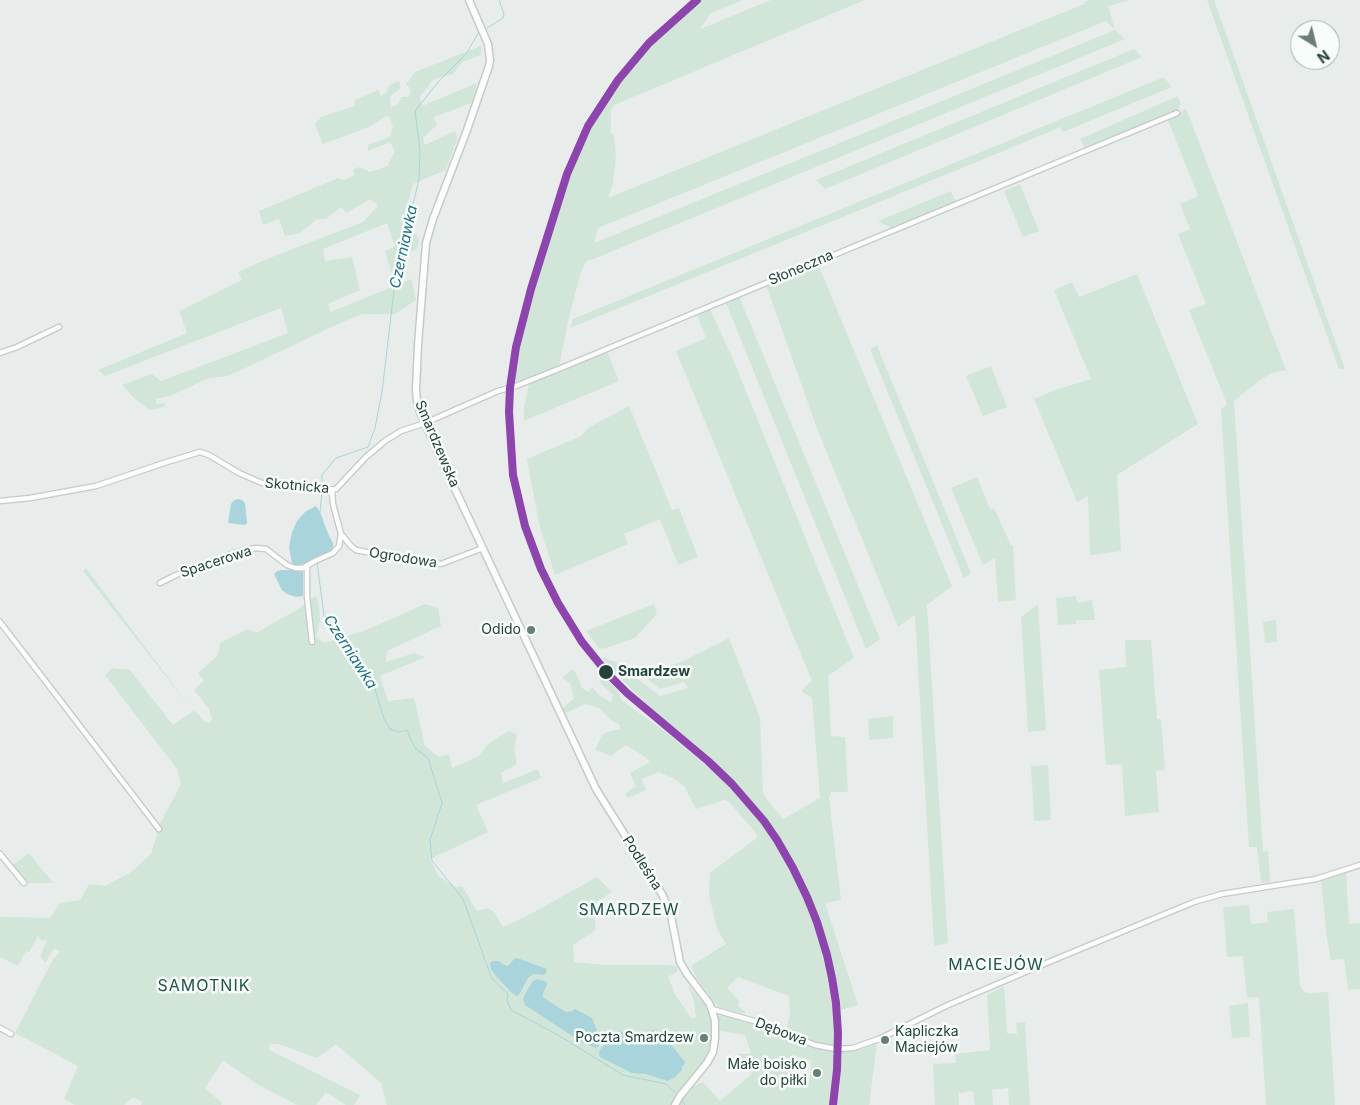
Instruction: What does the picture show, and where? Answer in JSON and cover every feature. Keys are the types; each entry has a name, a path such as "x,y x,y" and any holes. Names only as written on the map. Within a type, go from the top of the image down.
{"street":[{"name":"Smardzewska","path":"469,0 488,44 490,60 426,243 416,390 418,406 594,785 608,809"},
{"name":"Słoneczna","path":"425,423 498,391 561,368 1177,113"},
{"path":"0,353 59,328"},
{"name":"Skotnicka","path":"0,501 30,498 103,484 200,452 262,484 332,490 338,488 362,460 385,441 401,431 425,423"},
{"path":"312,642 307,596 307,566 333,553 339,546 341,534 333,504 332,490"},
{"name":"Ogrodowa","path":"341,534 356,550 441,564 484,548"},
{"name":"Spacerowa","path":"160,583 234,553 255,548 266,549 291,567 300,569 307,566"},
{"path":"0,622 159,829"},
{"name":"Podleśna","path":"608,809 663,896 671,916 680,962 712,1009 714,1016 715,1045 712,1056 675,1105"},
{"path":"0,854 24,883"},
{"name":"Dębowa","path":"712,1009 754,1021 815,1045 838,1049 853,1048 869,1043 964,998 1194,902 1222,894 1316,878 1360,865"},
{"path":"714,1016 726,1012"},
{"path":"0,1028 11,1034"}],"green space":[{"path":"701,0 743,0 711,13 700,29 771,0 865,0 614,105 611,110 610,131 614,137 616,156 613,184 608,198 1084,4 1085,1 1130,0 1108,6 1115,30 1125,39 588,260 581,272 559,366 513,385 519,348 559,204 569,174 587,134 615,87 629,68 652,42 682,14","holes":["1106,21 1115,30 594,243 598,228"]},
{"path":"1207,0 1214,0 1345,369 1339,369"},
{"path":"481,46 481,55 462,62 453,74 434,79 420,96 422,106 477,83 472,103 434,117 437,125 423,138 425,145 455,131 457,139 446,170 413,184 402,229 408,236 416,234 419,240 417,249 406,253 399,270 392,274 385,251 395,246 387,223 323,249 325,261 352,257 360,290 328,304 331,312 411,279 416,300 395,314 362,314 228,376 209,378 170,396 156,399 156,404 165,403 165,407 150,410 134,398 122,385 152,374 161,381 288,333 281,308 105,376 98,370 187,333 179,311 242,280 238,272 363,222 378,206 370,199 347,213 341,207 326,219 317,219 300,233 285,236 279,219 263,225 259,211 338,178 344,180 355,175 353,170 359,167 370,172 387,166 395,151 390,142 368,151 368,145 390,137 393,127 388,115 369,127 323,144 315,124 321,117 355,106 355,100 378,90 381,96 386,93 389,85 399,81 401,88 390,96 391,107 397,105 402,97 409,97 411,90 406,84 415,72"},
{"path":"1134,49 1142,57 825,189 816,180"},
{"path":"1164,77 1172,87 1063,132 1061,127 570,328 573,319"},
{"path":"1178,96 1180,107 1176,111 1085,148 1080,139"},
{"path":"1186,108 1286,370 1272,373 1260,380 1234,401 1263,852 1268,851 1270,882 1261,883 1257,847 1249,847 1221,409 1227,404 1189,310 1206,304 1178,234 1190,229 1180,204 1198,196 1168,120"},
{"path":"1020,184 1039,231 1023,237 1004,191"},
{"path":"951,191 956,202 891,228 878,221"},
{"path":"818,264 952,586 927,605 948,943 934,946 915,615 898,627 818,431 766,285"},
{"path":"1137,274 1198,424 1117,475 1121,551 1090,555 1088,496 1077,502 1034,399 1055,390 1091,379 1054,290 1072,282 1079,297"},
{"path":"739,296 880,639 866,649 726,303"},
{"path":"710,309 733,359 854,658 828,676 831,736 845,737 848,792 831,792 829,798 841,900 825,903 858,1005 841,1010 828,944 814,905 793,861 772,827 752,801 713,760 653,710 601,657 616,662 660,696 688,688 684,682 660,689 644,676 683,661 729,638 760,717 763,794 783,819 820,798 812,698 801,691 812,681 676,351 706,338 697,315"},
{"path":"877,346 971,573 964,578 870,349"},
{"path":"607,351 619,381 524,421 524,408 529,384"},
{"path":"991,366 1007,407 983,416 966,376"},
{"path":"629,406 672,510 679,508 698,557 678,565 660,519 624,534 628,544 555,575 539,524 527,459 581,436 588,428"},
{"path":"977,477 990,509 994,508 1011,545 1013,545 1016,600 998,602 995,558 983,565 951,488"},
{"path":"86,568 193,711 83,571"},
{"path":"316,595 320,620 316,637 324,643 364,631 425,604 438,608 441,626 387,651 386,662 414,653 425,657 380,676 388,701 414,698 425,746 439,757 449,754 452,768 479,756 487,745 508,731 517,734 514,750 517,764 501,773 503,783 538,769 541,778 476,805 488,832 430,859 439,877 456,887 462,886 477,911 488,908 494,912 503,927 525,917 597,877 612,892 593,904 596,930 573,945 574,962 605,965 677,966 678,971 668,977 676,996 692,1019 696,1017 694,1001 687,984 714,1016 725,1012 781,1031 814,1048 835,1052 830,1105 387,1105 381,1083 336,1044 317,1058 279,1044 270,1044 269,1050 360,1095 354,1105 346,1105 326,1092 316,1105 297,1105 255,1083 223,1060 205,1088 222,1103 221,1105 141,1105 142,1102 133,1097 124,1105 75,1105 64,1099 78,1066 15,1033 53,959 60,952 54,948 46,962 44,961 41,954 47,941 41,940 38,936 29,952 26,951 19,964 16,965 0,957 0,917 50,918 60,903 80,900 89,884 105,886 131,872 151,854 161,822 181,784 177,769 105,675 112,668 130,670 173,725 193,711 209,723 212,719 209,709 194,690 204,681 198,673 218,655 220,643 248,629 256,633 300,608","holes":["715,1030 745,1035 751,1054 737,1054 752,1074 720,1101 703,1082 695,1086 689,1086 713,1052","796,1056 812,1061 809,1082 795,1080"]},
{"path":"1076,596 1077,603 1092,600 1095,620 1076,620 1076,624 1058,625 1056,598"},
{"path":"654,604 657,614 635,638 603,649 599,648 586,631"},
{"path":"1038,604 1046,730 1028,732 1021,617"},
{"path":"1276,620 1277,642 1265,643 1263,622"},
{"path":"1125,640 1151,640 1157,719 1161,719 1165,770 1156,771 1159,812 1125,816 1122,764 1106,765 1099,670 1126,667"},
{"path":"572,669 576,673 582,688 589,692 592,687 600,696 611,702 613,695 599,682 605,677 619,693 622,701 666,732 740,796 779,847 798,883 822,945 830,980 836,1046 808,1040 786,1030 790,1015 789,996 738,977 727,988 739,1001 738,1006 745,1011 745,1014 718,1007 696,977 691,966 726,944 717,929 709,895 710,873 758,837 728,801 724,800 696,809 685,787 675,779 658,772 642,779 646,790 628,798 625,794 636,786 630,773 650,762 626,745 611,756 595,750 602,735 620,729 620,725 611,720 599,708 585,704 566,713 562,709 574,698 570,683 562,678"},
{"path":"893,716 893,738 869,740 868,719"},
{"path":"1048,765 1051,820 1034,821 1031,766"},
{"path":"29,853 53,883 28,883 25,881 13,865"},
{"path":"1346,873 1349,924 1360,923 1360,989 1348,990 1344,959 1331,960 1321,880"},
{"path":"1249,905 1251,924 1268,922 1267,912 1294,909 1302,990 1308,993 1328,992 1335,1105 1266,1105 1259,997 1247,998 1243,956 1227,957 1223,907"},
{"path":"1004,986 1007,1033 1017,1034 1016,1023 1025,1022 1030,1105 1009,1105 1008,1088 992,1090 993,1105 975,1105 973,1091 959,1093 959,1105 935,1105 933,1064 956,1063 955,1054 990,1050 987,995"},
{"path":"1248,1003 1250,1037 1232,1038 1229,1006"},
{"path":"877,1043 869,1105 837,1105 842,1052 860,1050"}],"water":[{"path":"237,499 245,503 247,523 245,525 228,523 231,504"},
{"path":"316,506 333,543 333,548 303,564 294,566 289,547 292,532 297,521 305,512"},
{"path":"281,570 303,572 303,596 296,597 282,590 274,574"},
{"path":"515,958 547,969 544,975 533,974 528,978 517,996 495,975 490,963 498,961 508,966"},
{"path":"537,979 547,982 543,997 566,1012 575,1009 592,1018 598,1033 597,1036 600,1039 599,1046 596,1048 583,1043 525,1005 523,998 532,982"},
{"path":"653,1030 660,1039 672,1046 685,1062 682,1070 668,1081 646,1074 632,1073 600,1057 600,1050 617,1031 640,1040"}],"waterway":[{"name":"Czerniawka","path":"487,28 503,18 504,14 499,0"},
{"name":"Czerniawka","path":"322,486 322,475 336,458 368,447 375,428 382,392 396,273 419,180 420,150 415,111 439,81 466,54 479,32"},
{"path":"320,512 322,491"},
{"name":"Czerniawka","path":"317,562 324,615 358,669 374,686 384,719 390,729 399,732 407,730 415,748 428,758 442,803 430,840 432,861 463,899 492,979 508,994 507,1001 511,1010 558,1035 623,1075 666,1084 677,1094"},
{"name":"Czerniawka","path":"682,1100 685,1105"}],"transit line":[{"path":"697,0 649,43 618,80 588,126 567,174 531,289 516,347 510,388 509,412 513,475 525,526 541,569 558,603 582,642 608,674 627,693 708,761 732,784 764,821 793,868 817,922 832,978 838,1033 837,1070 833,1105"}],"place":[{"name":"Odido","path":"531,630"},
{"name":"Smardzew","path":"606,672"},
{"name":"Poczta Smardzew","path":"704,1038"},
{"name":"Kapliczka Maciejów","path":"885,1040"},
{"name":"Małe boisko do piłki","path":"817,1073"}],"district":[{"name":"SMARDZEW","path":"629,910"},
{"name":"MACIEJÓW","path":"996,965"},
{"name":"SAMOTNIK","path":"204,986"}]}
